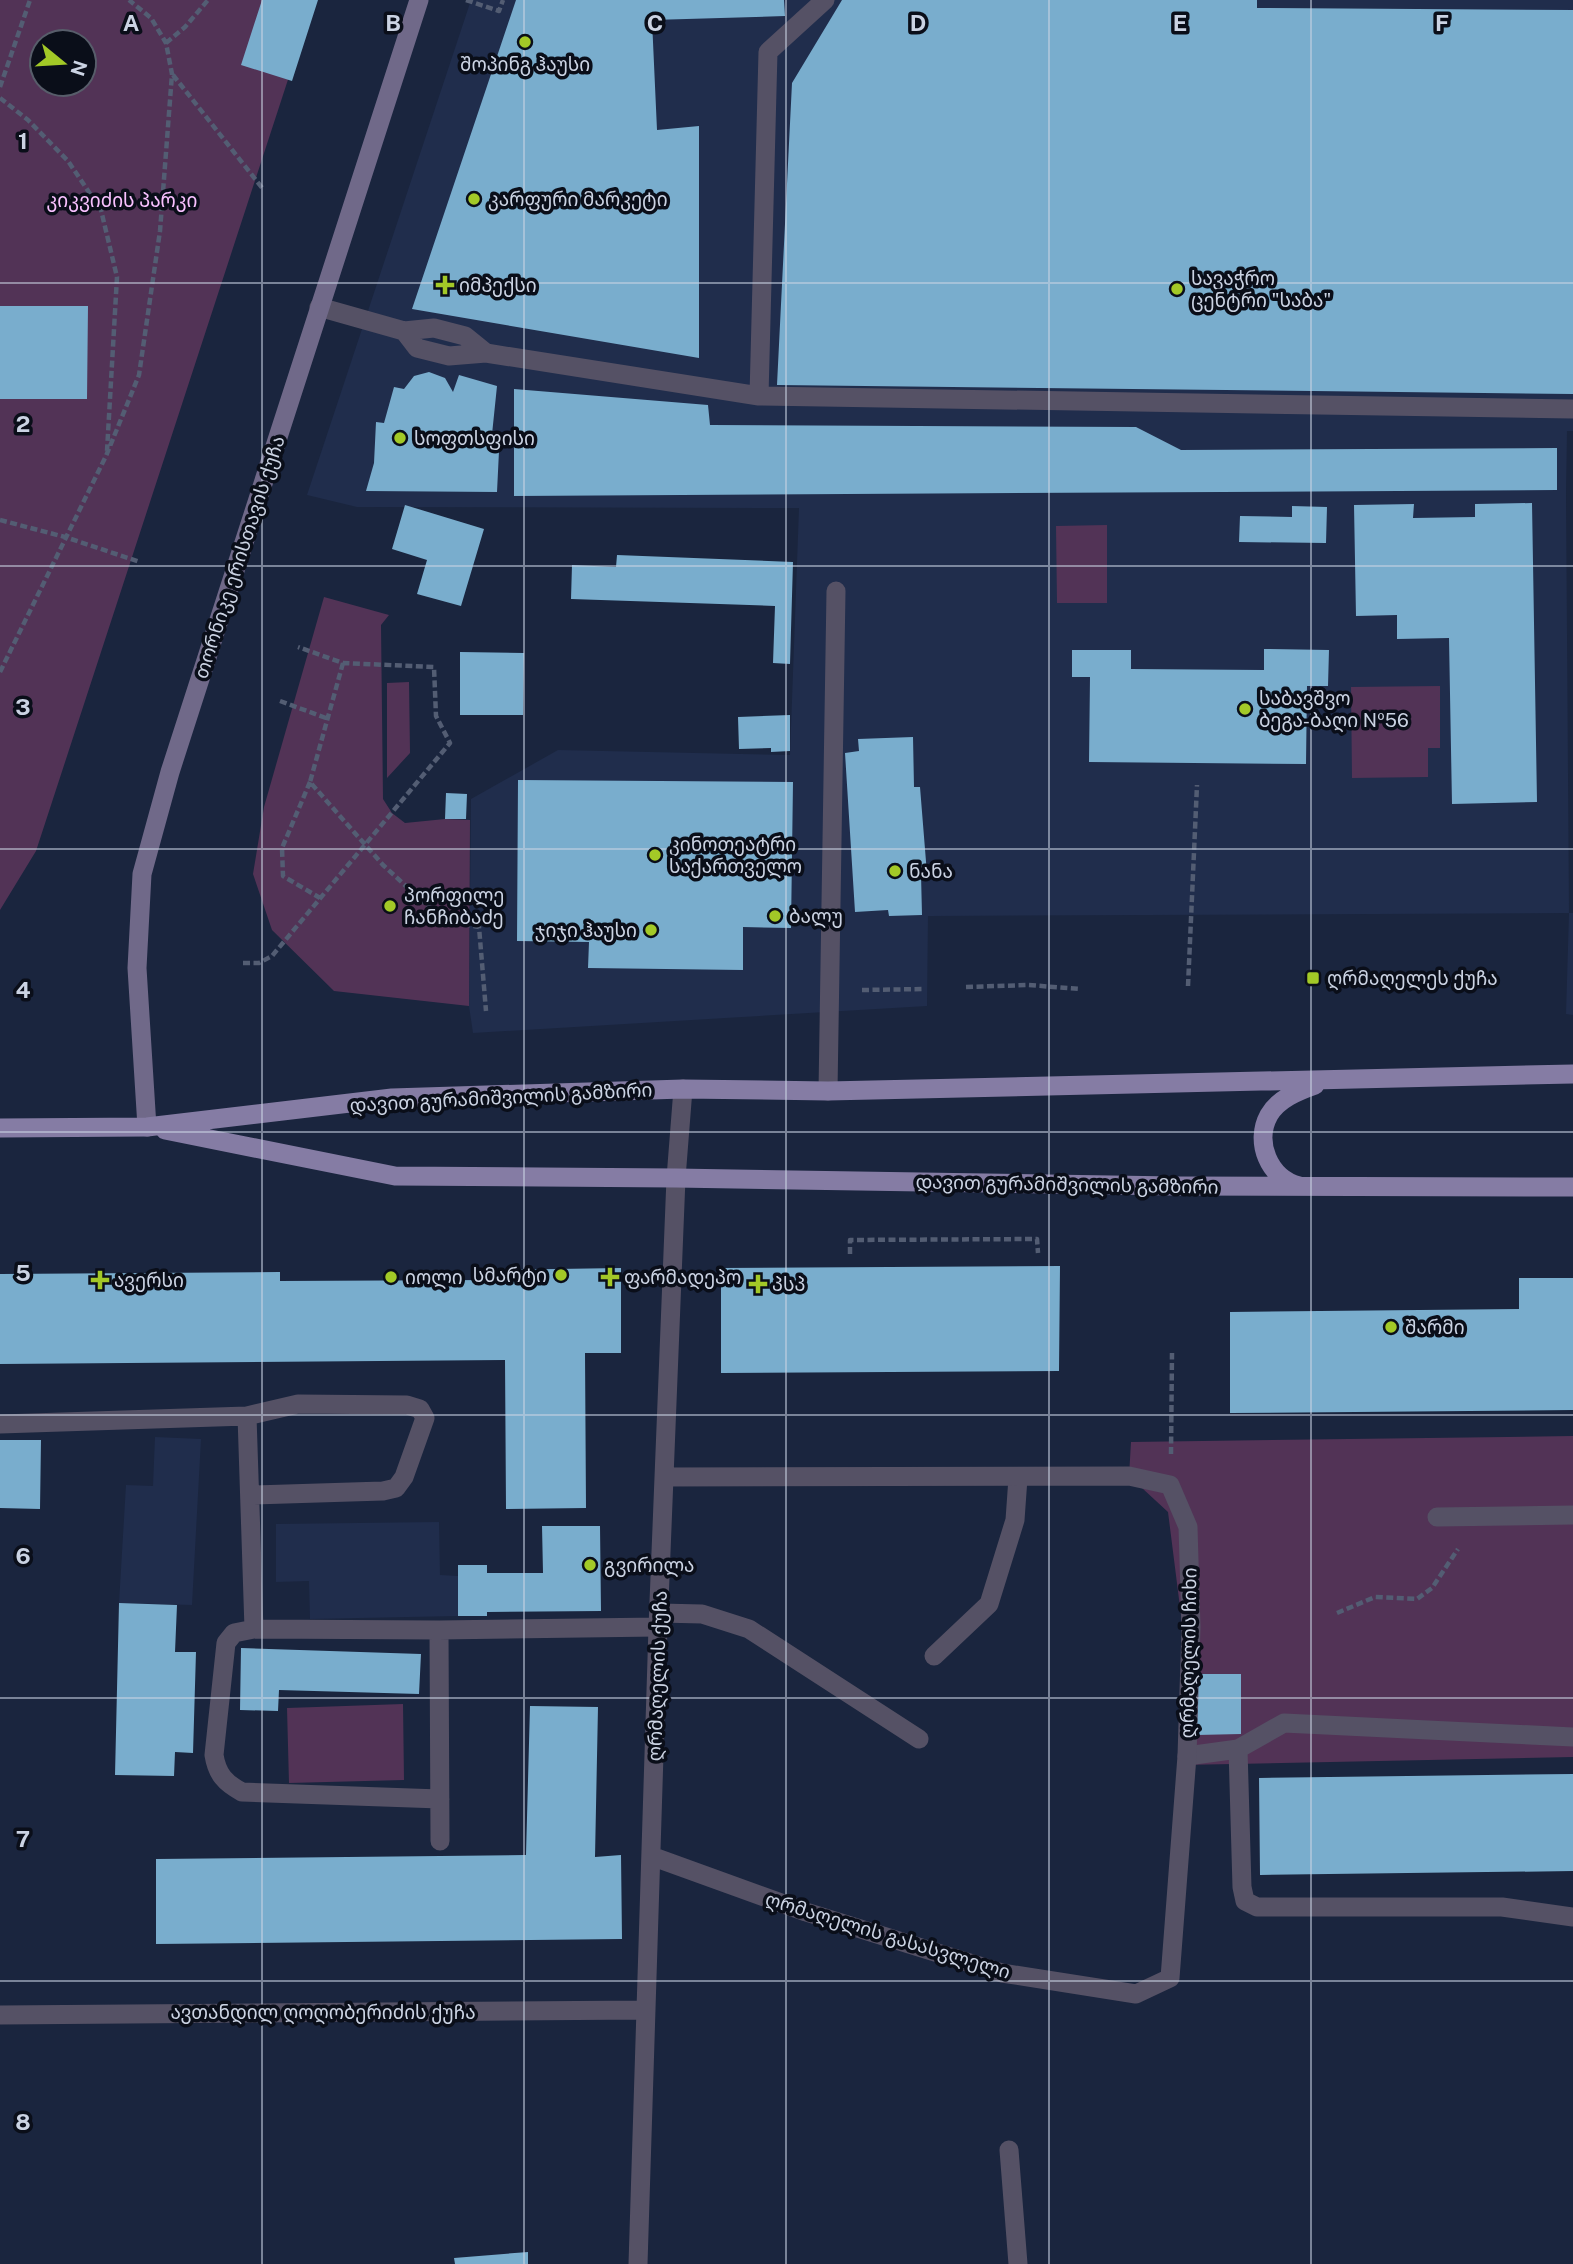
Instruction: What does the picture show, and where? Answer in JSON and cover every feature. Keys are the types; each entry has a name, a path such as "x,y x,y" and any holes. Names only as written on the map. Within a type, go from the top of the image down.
{"main road":[{"name":"თორნიკე ერისთავის ქუჩა","path":"147,1126 137,968 142,874 170,772 419,0"},
{"name":"დავით გურამიშვილის გამზირი","path":"147,1126 392,1098 683,1089 828,1091 1573,1074"},
{"path":"1316,1187 1295,1185 1277,1174 1265,1156 1263,1134 1269,1114 1285,1098 1325,1081"},
{"name":"დავით გურამიშვილის გამზირი","path":"147,1126 395,1177 1316,1187 1573,1187"},
{"path":"0,1128 147,1126"}],"street":[{"path":"759,396 768,52 825,0"},
{"path":"319,307 404,331 417,348 449,356 486,353 759,396 1573,409"},
{"path":"828,1091 836,592"},
{"name":"ღრმაღელის ქუჩა","path":"638,2264 659,1620 676,1178 683,1089"},
{"path":"0,1424 247,1416 298,1404 407,1405 420,1409 425,1418 404,1478 396,1488 383,1491 250,1495"},
{"path":"247,1416 254,1629"},
{"name":"ღრმაღელის ჩიხი","path":"665,1478 1129,1476 1170,1485 1188,1527 1191,1627 1187,1756 1170,1978"},
{"path":"934,1656 989,1604 1015,1520 1018,1478"},
{"path":"1437,1517 1573,1515"},
{"path":"440,1799 242,1792 229,1786 216,1771 214,1755 226,1643 234,1633 254,1629 439,1630 659,1620 702,1614 749,1629 919,1740"},
{"path":"439,1630 440,1841"},
{"path":"1187,1756 1238,1749 1284,1723 1573,1737"},
{"path":"1238,1749 1242,1887 1245,1901 1257,1907 1502,1908 1573,1917"},
{"name":"ღრმაღელის გასასვლელი","path":"651,1856 806,1912 1002,1973 1136,1994 1170,1978"},
{"name":"ავთანდილ ღოღობერიძის ქუჩა","path":"0,2015 645,2010"},
{"path":"1009,2150 1018,2264"}],"path":[{"path":"0,87 30,0"},
{"path":"0,671 106,456 139,375 160,231 172,74 166,43 151,18 129,0"},
{"path":"166,43 185,27 208,0"},
{"path":"466,0 499,11 503,1"},
{"path":"172,74 264,189"},
{"path":"0,98 28,120 68,161 101,210 117,277 106,456"},
{"path":"0,520 65,537 140,562"},
{"path":"243,964 259,962 272,956 450,743 436,716 434,667 343,663 298,648"},
{"path":"320,898 283,876 282,848 310,782 343,663"},
{"path":"280,701 327,718"},
{"path":"310,782 383,865 443,920 479,927 486,1012"},
{"path":"1188,986 1196,785"},
{"path":"966,987 1028,985 1081,989"},
{"path":"863,991 924,989"},
{"path":"850,1254 850,1240 1037,1239 1038,1252"},
{"path":"1172,1353 1172,1437"},
{"path":"1338,1613 1375,1597 1417,1599 1432,1588 1464,1540 1471,1516"}],"shaded area":[{"path":"471,0 1573,0 1573,431 1567,431 1566,494 1569,913 928,916 927,1006 473,1033 469,1006 471,799 558,750 790,755 799,508 357,507 307,495"},
{"path":"1569,913 1573,913 1573,1015 1566,1014"},
{"path":"155,1437 201,1439 192,1605 119,1603 126,1485 153,1486"},
{"path":"439,1522 440,1575 458,1576 458,1616 310,1619 309,1581 276,1582 276,1524"}],"green space":[{"name":"კიკვიძის პარკი","path":"0,0 314,0 36,851 0,910"},
{"path":"1107,525 1107,603 1057,603 1056,526"},
{"path":"324,597 389,615 381,625 383,799 392,813 405,823 445,819 470,820 469,1006 334,991 272,930 253,874 264,807"},
{"path":"409,682 410,753 387,778 387,683"},
{"path":"1440,686 1440,748 1428,748 1428,777 1352,778 1351,687"},
{"path":"1573,1436 1573,1757 1182,1765 1182,1623 1168,1512 1129,1476 1131,1442"},
{"path":"403,1704 404,1780 289,1783 287,1708"}],"building":[{"path":"262,0 318,0 292,81 241,65"},
{"path":"516,0 784,0 785,16 652,20 657,130 699,126 699,358 412,309"},
{"name":"სავაჭრო ცენტრი \"საბა\"","path":"842,0 1257,0 1257,8 1573,10 1573,394 777,385 792,83"},
{"path":"0,306 88,306 87,399 0,399"},
{"path":"429,372 445,378 453,392 459,375 497,386 491,444 499,451 497,492 366,491 374,463 376,422 384,423 394,387 404,389 414,376"},
{"path":"514,389 708,405 710,425 1136,427 1181,450 1557,448 1557,490 514,496"},
{"path":"1532,503 1537,802 1452,804 1449,638 1397,639 1397,615 1356,616 1354,505 1414,504 1413,518 1475,517 1475,504"},
{"path":"405,505 484,529 461,606 417,594 427,560 392,549"},
{"path":"1292,506 1327,507 1326,543 1239,542 1240,516 1292,517"},
{"path":"617,555 793,562 790,664 773,663 775,606 571,599 572,565 616,567"},
{"path":"1264,649 1329,650 1328,686 1307,686 1306,764 1089,762 1090,677 1072,677 1072,650 1131,650 1131,669 1264,670"},
{"path":"460,652 524,653 523,715 460,715"},
{"path":"790,715 790,751 771,752 771,748 739,749 738,717"},
{"path":"913,737 914,787 920,787 927,874 921,874 922,915 889,916 888,910 855,912 845,753 859,751 858,739"},
{"name":"კინოთეატრი საქართველო","path":"518,780 793,782 791,928 743,927 743,970 588,968 589,942 517,941"},
{"path":"446,793 467,794 466,819 445,819"},
{"path":"1060,1266 1059,1371 721,1373 721,1268"},
{"path":"621,1268 621,1353 585,1353 586,1508 506,1509 505,1360 0,1364 0,1274 280,1272 280,1281 489,1280 488,1270"},
{"path":"1519,1278 1573,1278 1573,1410 1230,1413 1230,1312 1519,1309"},
{"path":"0,1440 41,1440 40,1509 0,1508"},
{"path":"542,1526 600,1526 601,1611 487,1612 487,1616 458,1616 458,1565 487,1565 487,1573 543,1573"},
{"path":"119,1603 177,1605 175,1652 196,1652 193,1753 175,1752 174,1776 115,1775"},
{"path":"241,1648 421,1654 419,1694 279,1690 278,1711 240,1710"},
{"path":"1196,1674 1241,1674 1241,1734 1197,1735"},
{"path":"530,1706 598,1707 595,1857 621,1855 622,1939 156,1944 156,1859 526,1855"},
{"path":"1573,1774 1573,1871 1260,1875 1259,1778"},
{"path":"528,2252 528,2264 455,2264 454,2258"}],"place":[{"name":"შოპინგ ჰაუსი","path":"525,42"},
{"name":"კარფური მარკეტი","path":"474,199"},
{"name":"იმპექსი","path":"445,285"},
{"name":"სავაჭრო ცენტრი \"საბა\"","path":"1177,289"},
{"name":"სოფთსფისი","path":"400,438"},
{"name":"საბავშვო ბეგა-ბაღი №56","path":"1245,709"},
{"name":"კინოთეატრი საქართველო","path":"655,855"},
{"name":"ნანა","path":"895,871"},
{"name":"პორფილე ჩანჩიბაძე","path":"390,906"},
{"name":"ბალუ","path":"775,916"},
{"name":"ჯიჯი ჰაუსი","path":"651,930"},
{"name":"ღრმაღელეს ქუჩა","path":"1313,978"},
{"name":"სმარტი","path":"561,1275"},
{"name":"იოლი","path":"391,1277"},
{"name":"ფარმადეპო","path":"610,1277"},
{"name":"ავერსი","path":"100,1280"},
{"name":"პსპ","path":"758,1284"},
{"name":"შარმი","path":"1391,1327"},
{"name":"გვირილა","path":"590,1565"}]}
